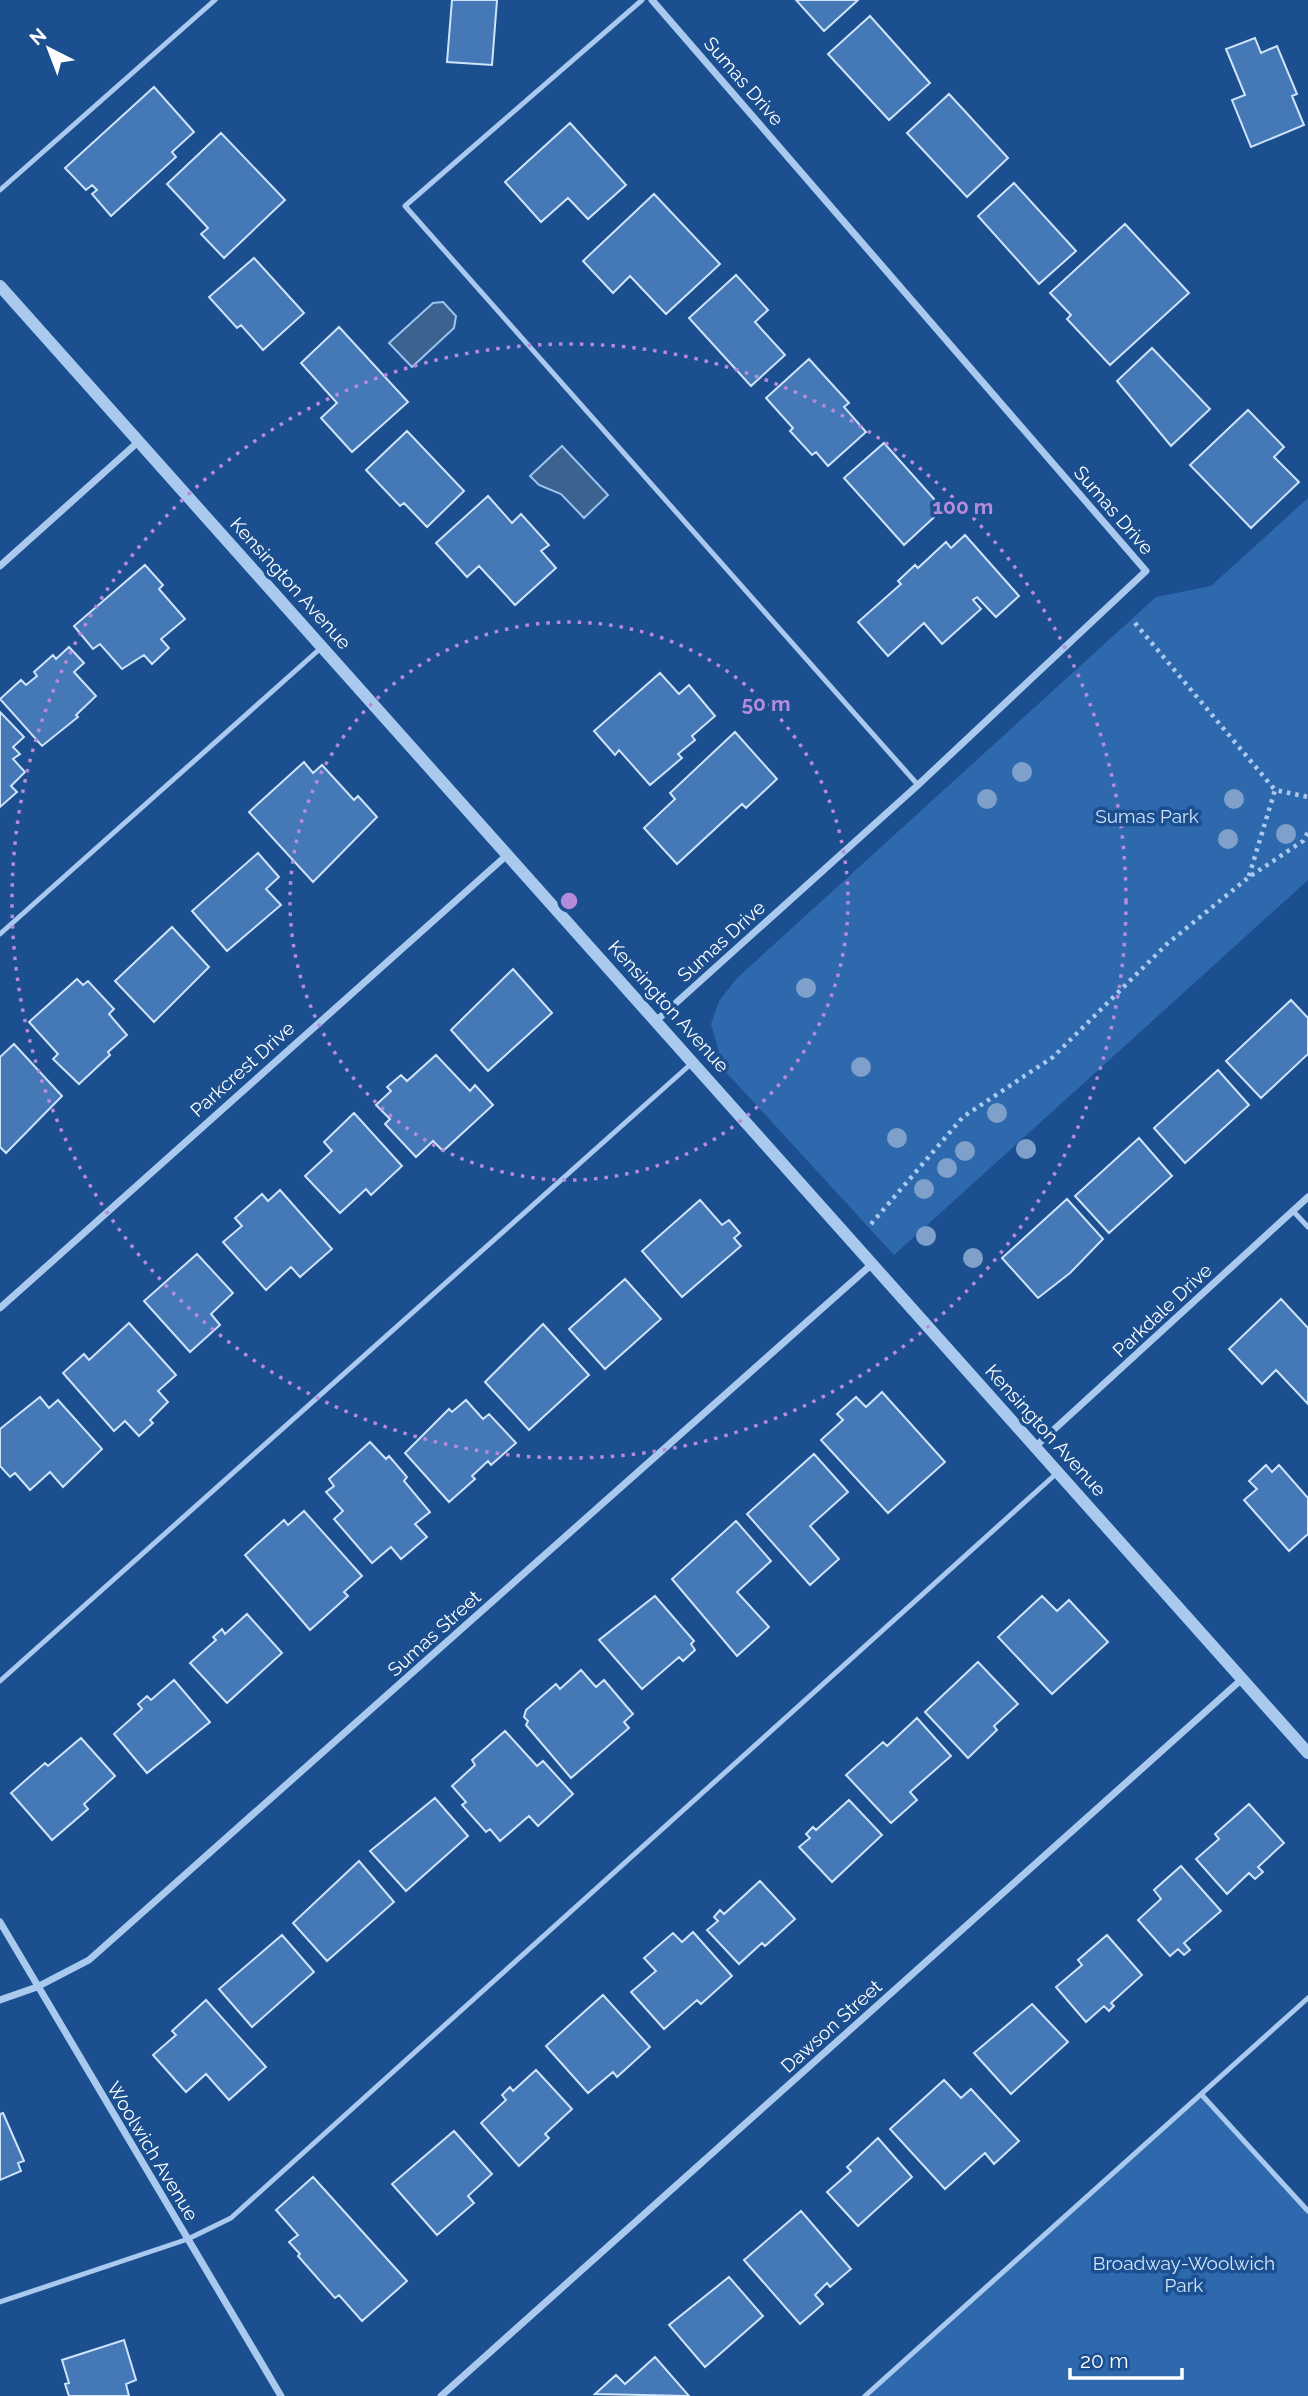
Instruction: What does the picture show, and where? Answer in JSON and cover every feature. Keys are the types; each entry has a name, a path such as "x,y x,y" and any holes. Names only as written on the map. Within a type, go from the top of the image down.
{"street":[{"name":"Sumas Drive","path":"653,0 1146,571 918,785 657,1020"},
{"name":"Kensington Avenue","path":"0,286 1308,1753"},
{"path":"0,566 138,442"},
{"name":"Parkcrest Drive","path":"0,1308 507,855"},
{"name":"Parkdale Drive","path":"1036,1446 1308,1197"},
{"name":"Sumas Street","path":"0,2000 37,1987 89,1960 872,1264"},
{"name":"Dawson Street","path":"441,2396 1242,1679"},
{"name":"Woolwich Avenue","path":"0,1922 281,2396"}],"lane":[{"path":"0,190 215,0"},
{"path":"642,0 405,206 918,785"},
{"path":"0,934 322,647"},
{"path":"0,1681 693,1062"},
{"path":"1293,1211 1308,1227"},
{"path":"0,2302 188,2239 231,2218 1058,1472"},
{"path":"865,2396 1308,1998"},
{"path":"1201,2094 1308,2211"}],"path":[{"path":"1135,623 1275,790 1308,797"},
{"path":"1249,877 1275,790"},
{"path":"870,1225 963,1117 1053,1058 1167,944 1249,877 1303,841 1308,832"}],"green space":[{"name":"Sumas Park","path":"1308,498 1308,880 894,1255 724,1070 711,1024 719,1001 737,978 1156,597 1211,586"},
{"name":"Broadway-Woolwich Park","path":"1201,2094 1308,2211 1308,2396 865,2396"}],"shaded area":[{"path":"443,302 456,316 454,328 412,367 389,343 433,303"},
{"path":"562,446 608,495 584,518 561,494 539,485 530,476"}],"building":[{"path":"452,0 497,0 492,65 447,62"},
{"path":"796,0 858,0 824,31"},
{"path":"870,16 930,83 889,120 828,54"},
{"path":"1255,38 1261,53 1277,46 1297,94 1292,96 1304,125 1251,147 1232,100 1245,95 1226,49"},
{"path":"154,87 194,132 172,152 176,157 111,216 92,194 97,190 92,185 86,190 65,168"},
{"path":"949,94 1008,158 967,197 907,133"},
{"path":"570,123 626,185 588,219 568,198 541,222 505,182"},
{"path":"221,133 285,200 224,258 201,234 208,228 167,184"},
{"path":"1014,183 1076,251 1039,284 978,216"},
{"path":"654,194 720,264 666,314 630,276 613,293 583,261"},
{"path":"1125,224 1189,293 1110,365 1067,319 1071,315 1050,293"},
{"path":"254,258 304,313 263,350 241,325 237,328 209,297"},
{"path":"736,275 768,310 755,322 785,355 751,386 689,318"},
{"path":"339,327 408,402 352,452 321,418 337,403 301,363"},
{"path":"1152,348 1210,409 1171,446 1117,381"},
{"path":"809,359 849,403 844,407 866,432 828,466 816,452 812,455 790,431 793,428 766,398"},
{"path":"1248,410 1284,447 1274,457 1299,482 1251,528 1190,465"},
{"path":"407,431 464,491 427,527 404,503 400,506 366,470"},
{"path":"884,443 943,509 904,545 844,478"},
{"path":"488,496 512,523 521,514 549,545 541,551 556,568 515,605 479,566 467,577 436,543"},
{"path":"965,535 1019,596 996,617 977,597 973,600 981,609 942,644 924,623 888,656 858,622 901,584 898,581 915,565 918,568 946,542 951,548"},
{"path":"145,565 163,585 159,589 185,619 161,639 169,648 152,664 144,655 122,669 100,644 93,649 74,626"},
{"path":"69,647 84,663 74,672 96,696 76,715 78,717 42,746 0,699 21,680 26,685 37,676 34,672 53,655 56,659"},
{"path":"660,673 679,694 689,685 715,716 692,736 695,740 678,754 682,758 650,785 619,750 615,755 594,731"},
{"path":"0,712 24,737 13,747 20,754 13,759 25,772 11,786 17,792 0,807"},
{"path":"735,732 777,779 746,808 742,804 677,864 644,828 675,799 670,793"},
{"path":"304,762 313,773 322,765 354,800 358,796 377,817 313,882 249,812"},
{"path":"258,853 279,877 266,889 281,905 227,951 192,911"},
{"path":"172,927 209,967 154,1022 115,981"},
{"path":"513,969 552,1013 488,1071 451,1030"},
{"path":"77,979 83,985 88,981 114,1009 109,1014 127,1035 79,1084 53,1059 58,1054 29,1022"},
{"path":"1291,1000 1308,1018 1308,1054 1261,1098 1226,1061"},
{"path":"14,1044 62,1096 6,1153 0,1147 0,1057"},
{"path":"436,1055 470,1091 475,1085 493,1105 443,1151 433,1141 416,1157 385,1124 390,1119 376,1105 391,1091 387,1087 401,1075 407,1081"},
{"path":"1218,1070 1249,1105 1185,1163 1154,1128"},
{"path":"354,1113 402,1166 371,1195 366,1189 340,1213 305,1176 332,1151 324,1142"},
{"path":"1139,1138 1172,1176 1109,1233 1075,1196"},
{"path":"280,1190 332,1249 300,1277 291,1267 266,1290 223,1242 242,1226 235,1218 262,1194 268,1201"},
{"path":"1067,1199 1103,1239 1070,1273 1038,1298 1002,1258"},
{"path":"700,1200 722,1225 729,1220 740,1233 734,1238 741,1246 682,1297 642,1251"},
{"path":"197,1254 233,1293 211,1314 220,1325 190,1352 144,1301"},
{"path":"625,1279 661,1319 605,1369 569,1329"},
{"path":"1281,1299 1308,1328 1308,1404 1276,1370 1262,1384 1229,1349"},
{"path":"129,1323 176,1375 158,1391 168,1402 150,1420 153,1423 139,1436 125,1421 114,1431 63,1373 84,1354 89,1360"},
{"path":"543,1324 589,1375 529,1430 485,1382"},
{"path":"882,1392 945,1462 888,1513 821,1440 843,1420 837,1414 856,1397 866,1407"},
{"path":"40,1397 49,1408 58,1400 102,1449 63,1487 50,1472 30,1490 15,1473 10,1477 0,1466 0,1429"},
{"path":"466,1400 483,1419 489,1414 516,1443 491,1465 488,1461 472,1476 475,1479 449,1502 405,1453 449,1409 452,1412"},
{"path":"370,1442 386,1459 389,1456 407,1477 404,1481 430,1512 415,1524 427,1537 401,1559 391,1547 372,1563 334,1519 343,1511 326,1492 334,1486 329,1479"},
{"path":"814,1454 848,1492 810,1526 839,1559 810,1585 747,1514"},
{"path":"1266,1465 1272,1472 1279,1465 1308,1498 1308,1534 1289,1551 1244,1500 1257,1489 1249,1481"},
{"path":"304,1511 362,1576 344,1592 348,1596 310,1630 245,1555 284,1520 288,1525"},
{"path":"736,1521 771,1561 737,1592 769,1627 737,1656 672,1579"},
{"path":"655,1596 694,1641 691,1644 695,1650 683,1661 679,1657 642,1689 599,1640"},
{"path":"1042,1596 1057,1611 1069,1600 1108,1642 1052,1694 998,1637"},
{"path":"247,1614 282,1653 227,1703 190,1663 216,1640 213,1637 222,1629 225,1634"},
{"path":"978,1662 1018,1704 994,1726 997,1730 968,1758 925,1712"},
{"path":"581,1670 596,1687 604,1680 633,1714 624,1722 629,1728 571,1778 526,1725 528,1721 524,1717 526,1710 556,1684 560,1689"},
{"path":"174,1680 210,1722 147,1773 114,1734 142,1709 138,1704 147,1696 151,1700"},
{"path":"917,1718 951,1756 910,1792 917,1800 891,1823 846,1775 883,1742 887,1746"},
{"path":"505,1731 537,1766 543,1761 573,1794 538,1826 529,1816 500,1841 490,1829 486,1832 462,1805 466,1802 452,1786 475,1765 472,1760"},
{"path":"81,1738 115,1776 84,1804 88,1809 52,1840 11,1793 45,1763 48,1766"},
{"path":"435,1798 468,1836 406,1891 370,1851"},
{"path":"849,1800 882,1835 832,1882 799,1847 810,1838 806,1834 813,1827 816,1830"},
{"path":"1249,1804 1284,1843 1258,1867 1263,1872 1255,1879 1249,1873 1227,1894 1196,1859 1219,1839 1215,1834"},
{"path":"359,1861 394,1902 327,1961 293,1923"},
{"path":"1181,1866 1221,1911 1184,1943 1190,1950 1184,1955 1178,1949 1170,1956 1138,1920 1161,1899 1154,1890"},
{"path":"760,1881 795,1919 765,1946 762,1943 739,1964 707,1930 718,1921 714,1917 720,1910 724,1914"},
{"path":"693,1932 732,1976 701,2004 697,2000 664,2029 631,1992 656,1971 644,1958 673,1933 682,1942"},
{"path":"282,1935 314,1972 252,2027 219,1989"},
{"path":"1107,1935 1142,1975 1111,2003 1114,2006 1109,2011 1104,2006 1086,2022 1056,1987 1082,1965 1078,1960"},
{"path":"603,1995 650,2047 617,2077 613,2072 588,2093 546,2046"},
{"path":"206,2000 266,2067 229,2100 206,2074 186,2092 153,2055 176,2035 172,2031"},
{"path":"1032,2004 1068,2042 1011,2094 974,2053"},
{"path":"536,2070 572,2109 545,2134 549,2138 519,2166 481,2123 506,2100 502,2095 510,2087 513,2091"},
{"path":"944,2080 961,2098 971,2089 1019,2141 994,2164 985,2153 945,2189 890,2129"},
{"path":"3,2113 24,2161 18,2163 21,2171 0,2180 0,2114"},
{"path":"454,2131 492,2174 468,2196 474,2203 437,2235 392,2184"},
{"path":"878,2138 912,2177 858,2226 827,2192 851,2171 847,2167"},
{"path":"313,2177 407,2281 362,2321 339,2295 335,2298 298,2256 300,2254 289,2242 298,2235 276,2210"},
{"path":"801,2211 851,2269 830,2287 827,2283 815,2295 823,2304 800,2324 744,2260"},
{"path":"729,2277 763,2316 705,2367 669,2325"},
{"path":"124,2340 136,2380 126,2384 129,2396 69,2396 65,2384 69,2383 62,2360"},
{"path":"655,2357 689,2396 595,2394 616,2375 625,2384"}]}
